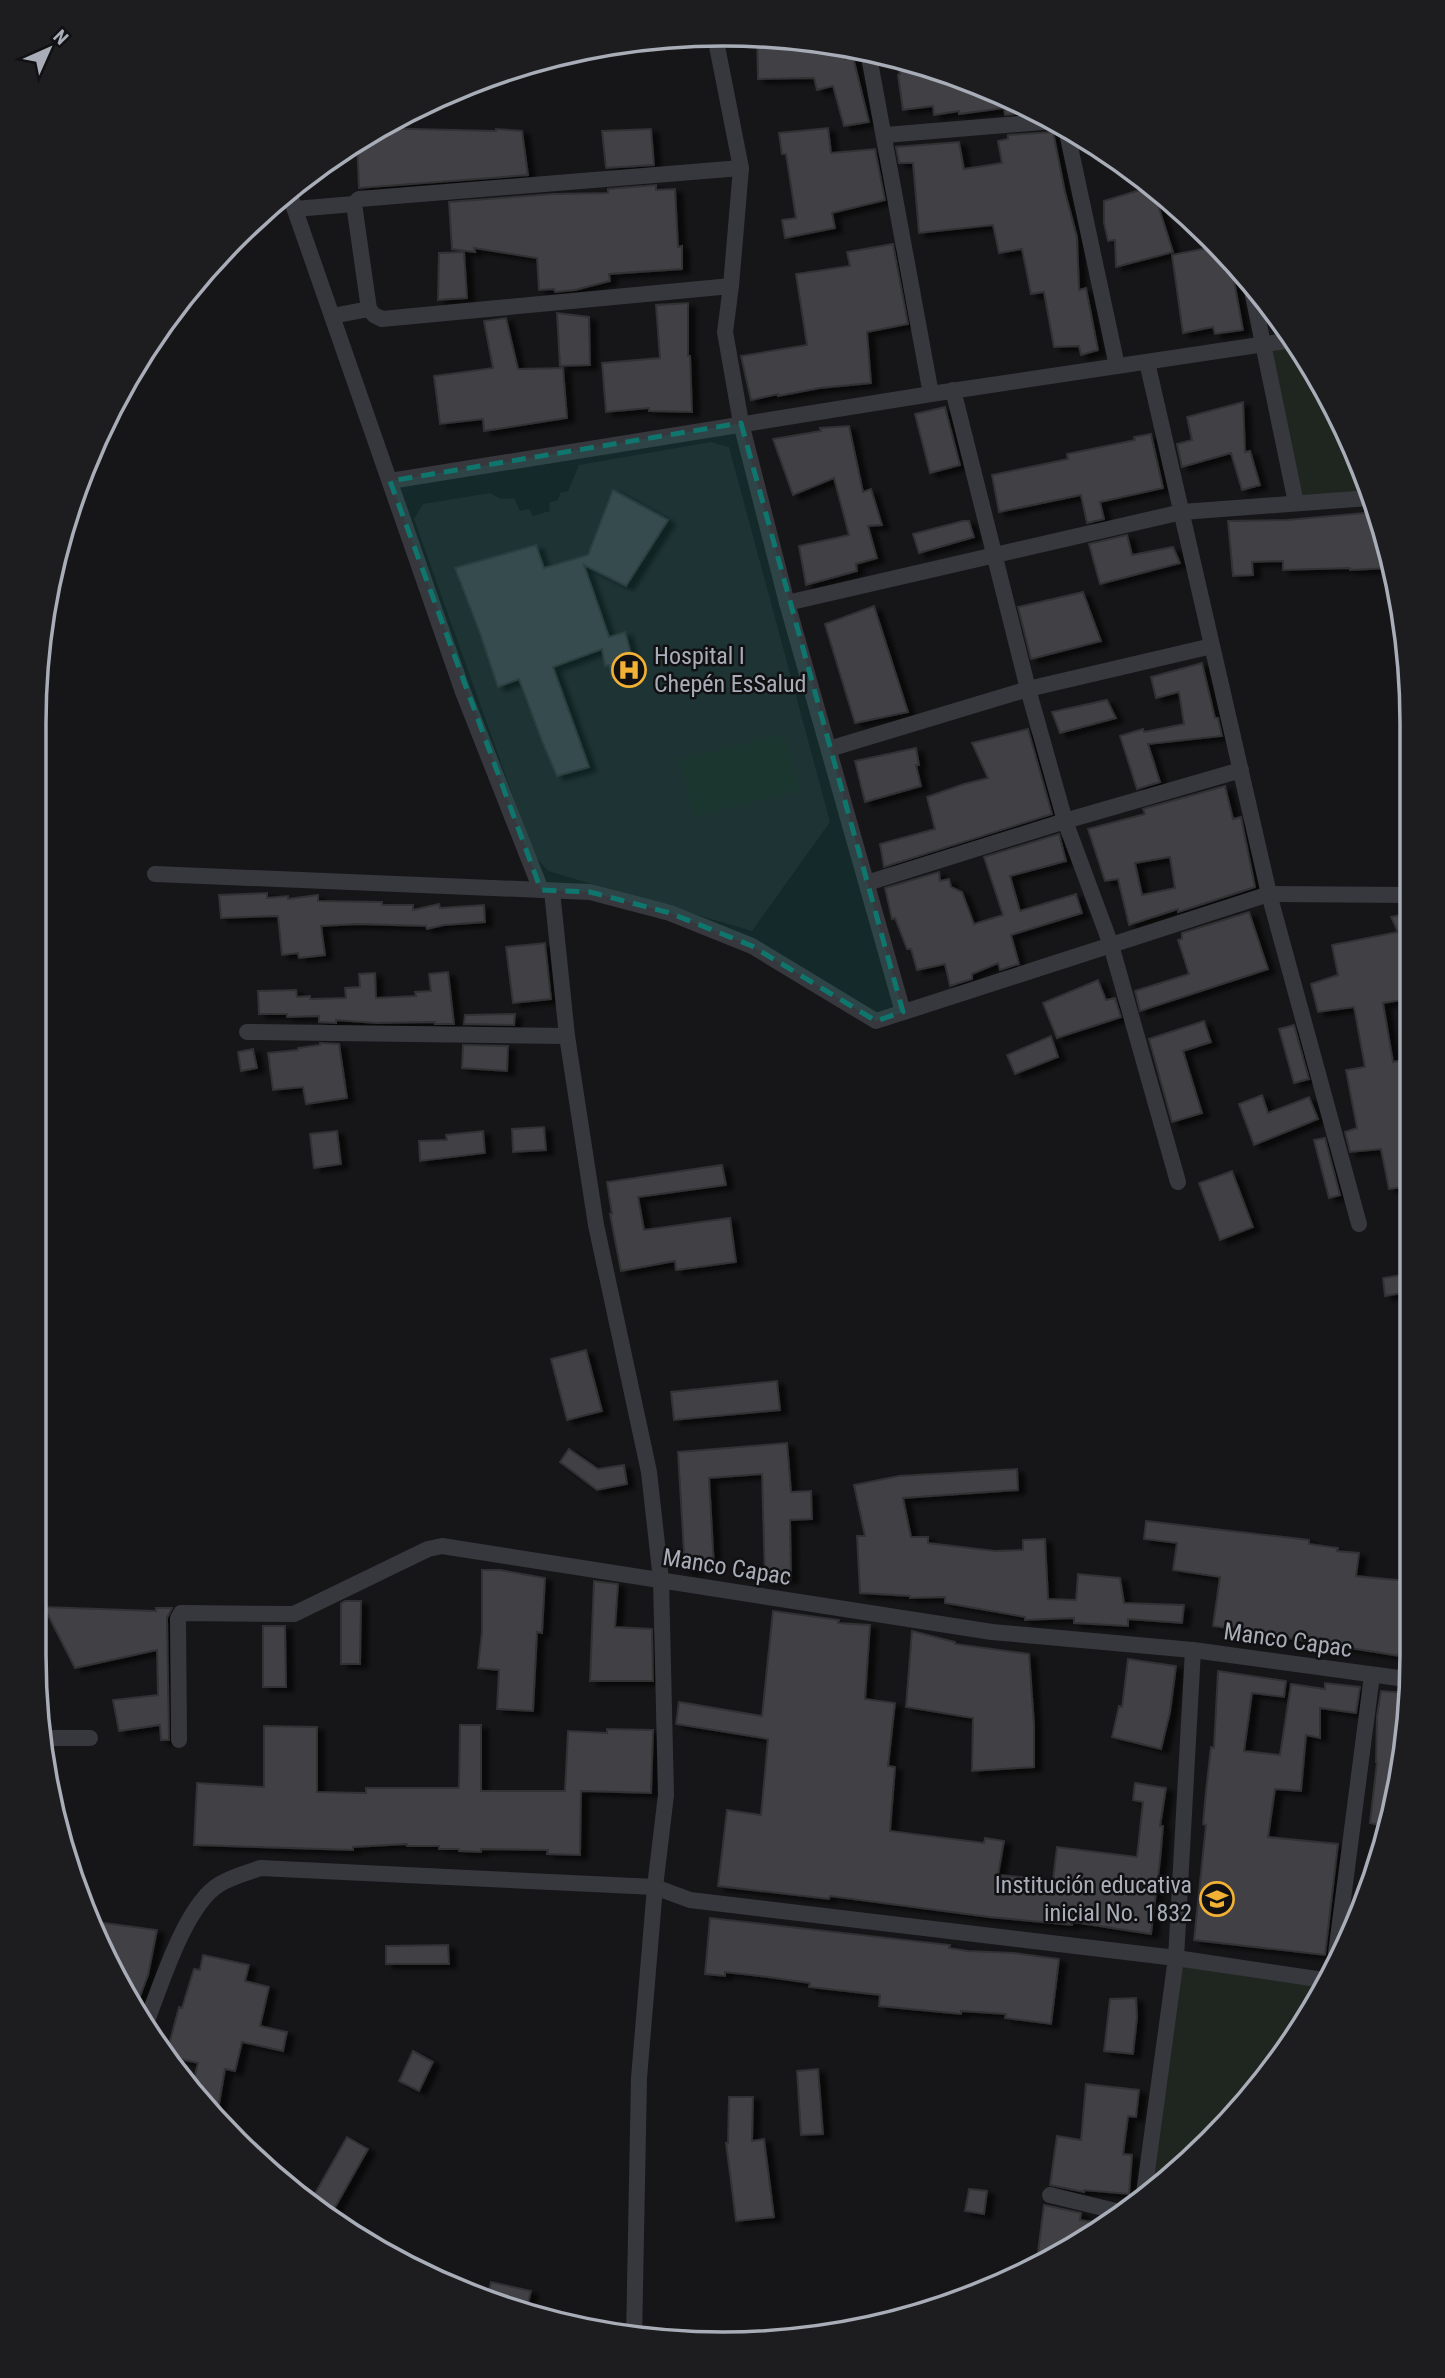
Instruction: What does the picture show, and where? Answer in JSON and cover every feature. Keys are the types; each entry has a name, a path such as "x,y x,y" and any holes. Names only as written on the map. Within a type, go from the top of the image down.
{"street":[{"path":"717,46 741,167 732,286 725,332 741,424 787,603 903,1012"},
{"path":"870,63 931,394"},
{"path":"885,135 1036,122"},
{"path":"1069,141 1117,366"},
{"path":"295,209 354,204 359,199 741,167"},
{"path":"292,200 463,692 547,891 596,1225 649,1472 661,1580 666,1795 655,1887 639,2078 634,2327"},
{"path":"354,204 369,309 382,319 732,286"},
{"path":"1255,304 1296,503"},
{"path":"332,316 369,309"},
{"path":"390,481 953,390 1282,341"},
{"path":"1147,362 1269,894 1359,1224"},
{"path":"953,390 1028,689 1065,821 1111,944 1178,1182"},
{"path":"787,603 1182,512 1362,499"},
{"path":"829,749 1028,689 1212,646"},
{"path":"867,883 1241,770"},
{"path":"155,874 590,892 670,914 752,946 876,1021 1269,894 1400,895"},
{"path":"247,1032 567,1036"},
{"name":"Manco Capac","path":"179,1740 178,1618 181,1613 295,1614 428,1549 442,1546 992,1632 1193,1650 1399,1678"},
{"path":"1145,2184 1176,1958 1193,1650"},
{"path":"1338,1937 1372,1675"},
{"path":"50,1735 90,1738"},
{"path":"149,2015 188,1919 206,1894 220,1883 260,1868 655,1887 690,1900 1176,1958 1317,1979"},
{"path":"1050,2195 1111,2210"}],"highlighted area":[{"path":"741,423 903,1012 876,1021 752,946 670,913 590,892 541,890 390,481"}],"shaded area":[{"path":"1282,341 1285,346 1330,423 1362,499 1296,503 1263,344"},
{"name":"Hospital I Chepén EsSalud","path":"711,442 729,447 830,822 752,931 548,871 534,855 414,519 423,504 490,493 501,499 514,498 520,511 529,509 533,516 550,511 549,503 558,500 560,493 568,491 579,465"},
{"path":"784,734 799,791 694,816 680,759"},
{"path":"1176,1958 1317,1979 1260,2068 1201,2134 1145,2184"}],"building":[{"path":"757,47 811,51 853,59 869,122 844,126 833,86 817,90 814,78 758,79"},
{"path":"899,69 940,81 1019,114 1005,115 1004,108 934,115 933,106 903,110"},
{"path":"828,128 831,153 875,149 885,200 832,213 835,228 785,238 782,220 796,218 786,154 782,154 779,133"},
{"path":"398,129 522,131 528,175 359,188 358,153"},
{"path":"651,129 654,165 606,168 602,131"},
{"path":"1053,132 1077,237 1079,290 1086,288 1098,350 1081,355 1079,346 1054,347 1044,292 1031,294 1022,249 999,253 993,225 919,233 913,163 899,163 896,147 959,142 964,169 1002,163 998,141 1008,139 1008,135"},
{"path":"656,185 656,190 675,189 682,269 609,274 610,281 555,292 554,289 539,290 537,258 474,248 475,252 452,249 449,202 552,194 608,193 608,189"},
{"path":"1141,190 1161,207 1159,208 1173,252 1116,267 1115,240 1108,241 1104,223 1104,201"},
{"path":"893,244 908,324 867,332 871,383 820,388 751,400 741,356 807,345 796,274 850,266 847,252"},
{"path":"1205,248 1234,279 1243,330 1215,334 1213,327 1183,333 1172,255"},
{"path":"464,252 467,298 438,300 439,253"},
{"path":"688,303 692,412 649,411 649,408 606,412 602,363 660,358 656,305"},
{"path":"557,313 589,317 590,365 560,366"},
{"path":"506,318 518,369 563,368 567,418 484,431 483,419 440,424 434,376 493,368 484,321"},
{"path":"1243,402 1245,452 1250,451 1260,485 1242,490 1231,453 1182,467 1177,444 1192,440 1187,417"},
{"path":"945,407 960,465 930,473 915,414"},
{"path":"849,426 863,492 871,489 882,525 868,526 877,558 856,564 857,571 806,585 799,546 849,535 834,478 793,495 773,439 821,431 820,428"},
{"path":"1151,434 1163,488 1100,502 1104,519 1087,523 1081,495 999,512 992,475 1068,459 1067,454 1135,440 1134,437"},
{"path":"613,490 668,520 626,586 584,565 609,637 625,632 636,672 612,678 609,665 605,666 602,649 553,667 589,767 557,776 519,679 498,687 455,568 536,545 544,568 588,555"},
{"path":"1366,513 1381,568 1283,570 1283,561 1252,562 1253,575 1233,576 1228,521 1287,520"},
{"path":"969,521 974,537 919,553 913,534"},
{"path":"1127,535 1132,555 1173,547 1180,563 1100,584 1089,544"},
{"path":"1083,592 1101,641 1031,659 1018,607"},
{"path":"874,606 908,712 855,723 825,624"},
{"path":"1202,663 1222,736 1148,744 1160,782 1137,789 1120,736 1143,729 1144,732 1184,724 1179,692 1156,698 1151,677"},
{"path":"1107,700 1116,718 1060,733 1052,712"},
{"path":"1028,729 1052,814 884,867 880,844 935,829 927,797 988,778 972,743"},
{"path":"916,748 919,765 916,765 921,786 865,802 855,761"},
{"path":"1225,786 1233,819 1241,817 1255,887 1129,925 1118,879 1105,881 1088,829 1145,814 1143,809","holes":["1170,857 1175,888 1142,895 1135,863"]},
{"path":"1059,834 1066,861 1010,876 1020,911 1076,894 1082,913 1011,935 1019,964 1000,970 998,963 972,974 972,979 950,986 945,964 917,970 911,949 907,949 895,918 892,919 885,888 939,872 940,881 949,879 951,887 962,892 974,924 1003,915 984,857"},
{"path":"267,893 267,898 288,896 288,899 318,895 318,901 413,905 413,910 439,904 440,908 484,905 485,922 427,929 426,926 357,924 321,926 325,955 299,958 298,953 282,955 278,916 221,918 219,895"},
{"path":"1249,912 1268,969 1140,1011 1135,991 1189,974 1178,940 1182,939 1182,933"},
{"path":"1400,915 1400,1000 1383,1003 1393,1062 1400,1061 1400,1187 1389,1189 1381,1149 1350,1152 1345,1132 1357,1128 1346,1070 1365,1067 1354,1007 1318,1012 1311,984 1338,975 1332,945 1398,932 1391,917"},
{"path":"545,943 551,999 513,1003 506,947"},
{"path":"448,972 454,1024 336,1020 336,1023 319,1022 319,1016 259,1014 258,991 296,990 297,997 346,998 345,988 360,987 359,974 375,973 376,998 416,996 415,992 431,991 429,974"},
{"path":"1098,980 1106,1000 1115,998 1121,1017 1057,1038 1043,1003"},
{"path":"515,1014 514,1025 464,1024 465,1015"},
{"path":"1204,1021 1211,1042 1183,1051 1202,1113 1172,1122 1149,1039"},
{"path":"1294,1025 1309,1079 1294,1083 1279,1029"},
{"path":"1051,1036 1058,1057 1015,1074 1007,1055"},
{"path":"320,1043 339,1044 347,1098 306,1104 303,1087 273,1090 268,1053 298,1050"},
{"path":"463,1045 508,1046 507,1071 462,1068"},
{"path":"253,1049 257,1068 241,1071 238,1052"},
{"path":"1262,1095 1268,1113 1309,1097 1318,1119 1254,1145 1239,1104"},
{"path":"544,1127 546,1150 513,1152 512,1129"},
{"path":"337,1131 341,1164 314,1168 310,1134"},
{"path":"483,1131 485,1153 420,1161 419,1141 447,1140 446,1135"},
{"path":"1325,1138 1340,1195 1329,1198 1314,1140"},
{"path":"722,1165 726,1185 638,1197 644,1230 730,1218 736,1262 676,1270 675,1261 621,1271 607,1182"},
{"path":"1232,1171 1253,1227 1220,1240 1199,1183"},
{"path":"1400,1275 1400,1293 1385,1296 1383,1278"},
{"path":"586,1350 602,1411 567,1420 551,1359"},
{"path":"777,1381 780,1410 674,1420 671,1392"},
{"path":"787,1443 791,1492 811,1491 812,1519 790,1520 791,1579 765,1580 762,1474 709,1478 714,1568 685,1570 678,1452"},
{"path":"569,1449 598,1469 624,1465 627,1484 597,1490 560,1462"},
{"path":"1017,1469 1018,1490 903,1498 911,1537 928,1537 928,1543 995,1551 1023,1550 1023,1540 1045,1539 1048,1599 1076,1600 1078,1574 1120,1578 1124,1603 1184,1605 1182,1623 1128,1619 1128,1626 1074,1623 1074,1618 1025,1620 1025,1617 945,1603 945,1597 910,1598 860,1593 857,1536 865,1536 854,1485 899,1476"},
{"path":"1146,1521 1309,1540 1309,1544 1359,1553 1356,1576 1400,1580 1400,1656 1213,1626 1220,1577 1173,1570 1177,1543 1144,1539"},
{"path":"482,1570 500,1570 545,1578 542,1633 537,1632 533,1711 497,1709 499,1670 478,1668 482,1632"},
{"path":"594,1581 618,1584 615,1627 652,1629 653,1681 590,1681"},
{"path":"361,1601 360,1664 341,1664 341,1603"},
{"path":"46,1607 156,1611 156,1608 172,1608 167,1618 169,1740 161,1740 160,1725 119,1731 113,1700 158,1695 157,1650 75,1668"},
{"path":"773,1611 839,1620 838,1623 870,1625 865,1699 895,1703 888,1766 895,1767 890,1831 984,1843 985,1838 1004,1841 998,1875 1053,1880 1057,1847 1137,1857 1143,1802 1133,1800 1135,1783 1166,1788 1151,1934 1073,1922 1072,1925 989,1917 830,1896 829,1899 718,1886 727,1810 761,1815 768,1739 676,1724 679,1702 762,1716"},
{"path":"263,1626 285,1626 286,1687 263,1687"},
{"path":"912,1631 955,1644 1029,1654 1034,1767 972,1771 973,1718 906,1707"},
{"path":"1128,1659 1176,1666 1170,1712 1161,1749 1112,1737 1119,1706 1122,1707"},
{"path":"1218,1671 1286,1681 1284,1697 1252,1693 1244,1751 1280,1755 1291,1684 1325,1689 1325,1683 1360,1687 1356,1713 1320,1708 1320,1738 1306,1735 1301,1791 1275,1789 1268,1837 1338,1844 1325,1955 1194,1940 1206,1825 1203,1824 1206,1791 1211,1747 1214,1748"},
{"path":"1381,1691 1398,1692 1394,1744 1377,1825 1370,1823 1377,1762 1377,1716"},
{"path":"460,1725 481,1725 481,1791 565,1791 568,1731 607,1733 607,1729 653,1730 651,1793 581,1791 580,1855 547,1854 548,1850 459,1851 439,1849 439,1846 407,1844 353,1847 353,1850 194,1845 197,1783 264,1787 264,1726 317,1727 317,1792 366,1793 366,1788 459,1788"},
{"path":"710,1918 950,1945 949,1948 968,1951 1059,1959 1051,2024 1005,2018 1006,2014 961,2011 961,2014 879,2006 880,1995 809,1987 810,1983 768,1977 725,1972 725,1976 705,1974"},
{"path":"100,1922 157,1930 148,1975 139,1999"},
{"path":"448,1945 449,1964 386,1964 386,1946"},
{"path":"203,1955 249,1965 245,1981 269,1987 260,2026 287,2032 283,2051 242,2042 235,2071 225,2069 219,2107 194,2079 198,2063 179,2059 169,2045 179,2007 182,2008 194,1969 200,1970"},
{"path":"1136,1998 1133,2054 1104,2051 1110,1999"},
{"path":"413,2051 433,2062 419,2091 399,2081"},
{"path":"818,2069 823,2134 801,2135 797,2071"},
{"path":"1086,2084 1139,2090 1136,2117 1128,2116 1123,2154 1132,2155 1129,2194 1084,2192 1050,2185 1057,2136 1081,2140"},
{"path":"729,2097 753,2097 752,2141 764,2139 774,2217 736,2221 726,2143"},
{"path":"347,2137 368,2149 334,2210 314,2196"},
{"path":"969,2189 987,2191 984,2214 965,2211"},
{"path":"1044,2205 1081,2213 1080,2220 1093,2222 1061,2242 1038,2255"},
{"path":"491,2282 531,2291 528,2304 489,2291"}],"place":[{"name":"Hospital I Chepén EsSalud","path":"629,670"},
{"name":"Institución educativa inicial No. 1832","path":"1217,1899"}]}
